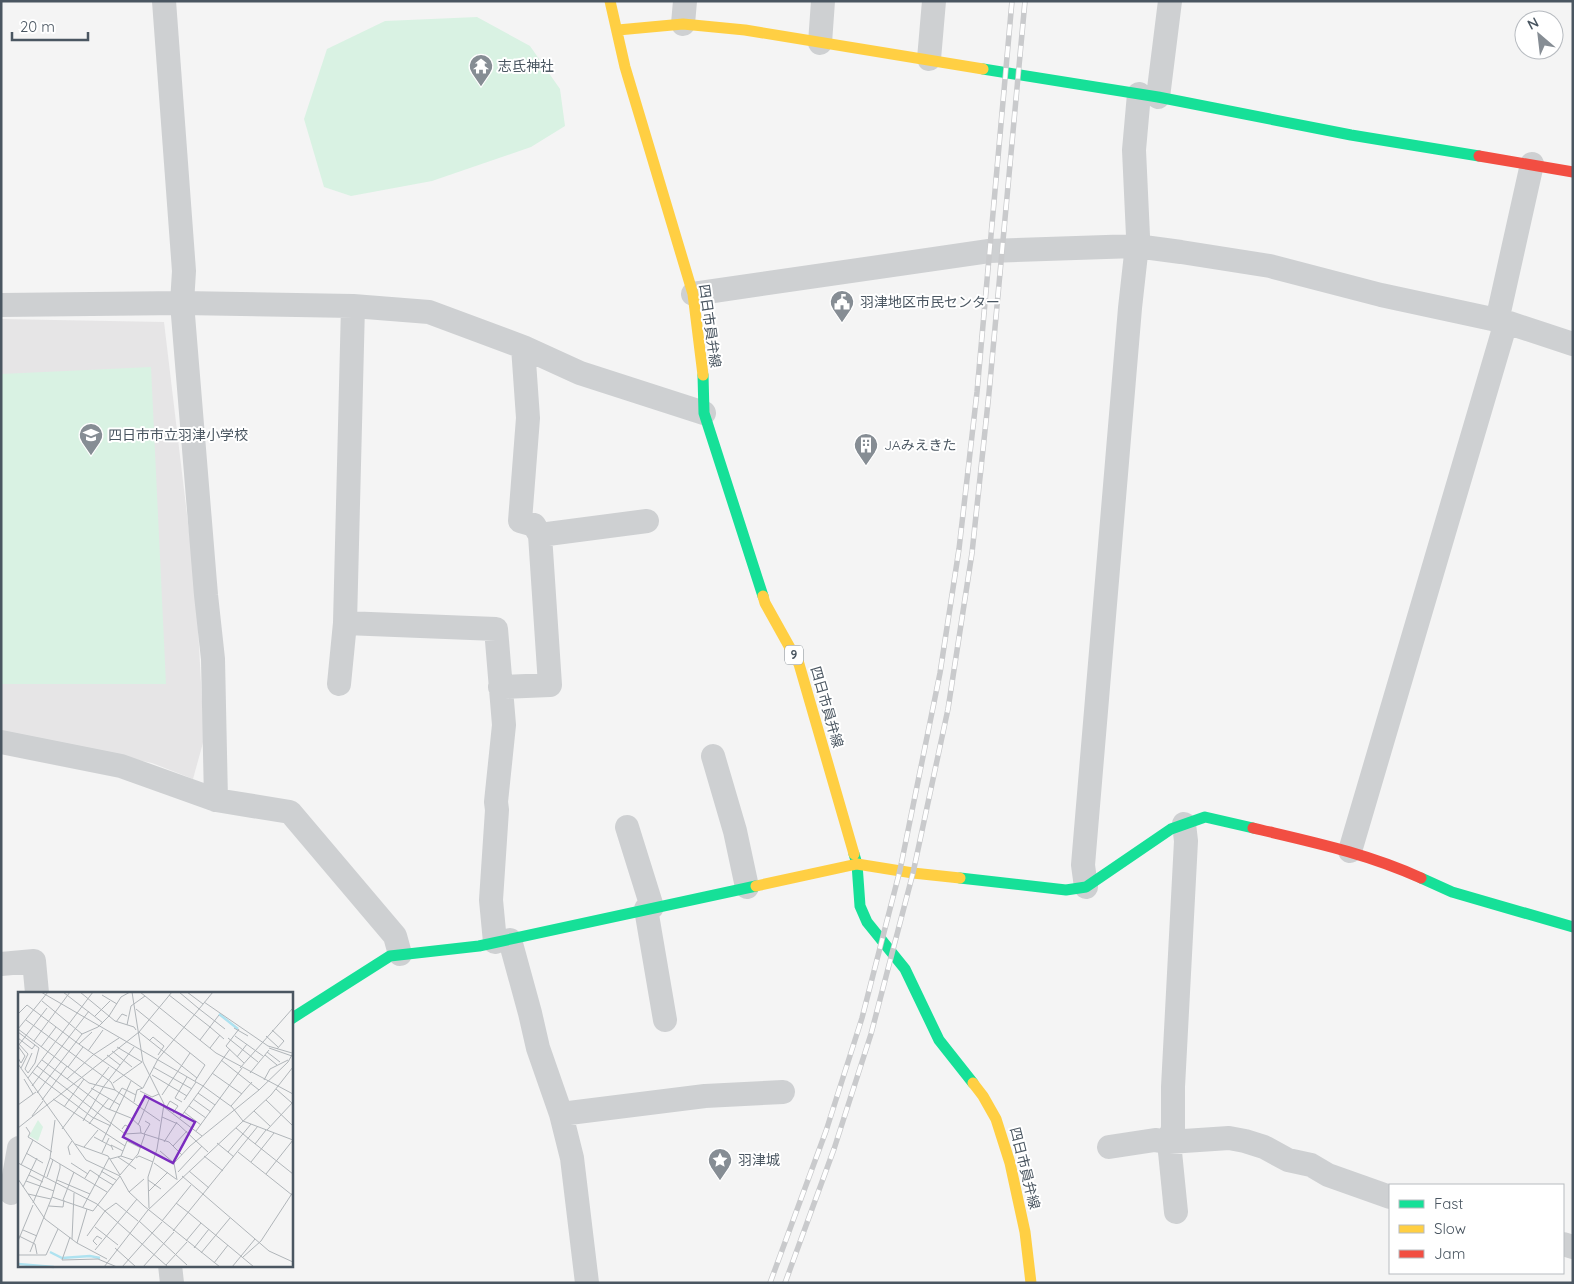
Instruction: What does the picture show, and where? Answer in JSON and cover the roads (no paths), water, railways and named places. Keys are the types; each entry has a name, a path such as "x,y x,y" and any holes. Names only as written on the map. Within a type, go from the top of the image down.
{"street":[{"path":"164,1 184,271 182,303 205,585 213,659 216,800"},
{"name":"四日市員弁線","path":"610,1 625,67 693,294 704,413 765,604 799,664 857,864 860,906 867,922 905,969 939,1040 984,1096 996,1119 1010,1162 1025,1232 1031,1283"},
{"path":"820,43 823,1"},
{"path":"929,59 934,1"},
{"path":"1086,887 1083,865 1084,845 1138,236 1134,150 1170,1"},
{"path":"618,30 684,13 745,30 1148,95 1350,135 1573,172"},
{"path":"1350,851 1502,321 1532,164"},
{"path":"693,294 989,251 1136,246 1270,266 1381,295 1502,321 1573,344"},
{"path":"1,305 182,303 353,306 429,312 523,347 580,372 704,413"},
{"path":"339,684 345,623 353,306"},
{"path":"500,687 550,685 540,535 534,526 520,521 528,418 523,347"},
{"path":"540,535 647,521"},
{"path":"345,623 496,630 504,725 496,802 491,900 502,941 530,1012 538,1048 560,1114 572,1158 587,1283"},
{"path":"1,742 121,766 216,800 290,812 395,936 400,954"},
{"path":"713,756 735,831 747,888"},
{"path":"292,1018 390,956 479,946 857,864 914,873 1066,890 1086,887 1171,829 1205,817 1350,851 1394,866 1452,892 1490,904 1527,912 1573,927"},
{"path":"1176,1212 1168,1142 1172,1128 1186,841 1184,824"},
{"path":"627,827 649,908 665,1020"},
{"path":"1,964 34,961 37,992"},
{"path":"560,1114 705,1096 783,1092"},
{"path":"1109,1147 1156,1140 1168,1142 1229,1138 1246,1141 1264,1147 1288,1160 1311,1165 1328,1175 1389,1197"},
{"path":"10,1192 18,1153"},
{"path":"170,1266 172,1283"}],"railway":[{"path":"770,1283 826,1131 862,1018 900,870 940,673 959,549 977,392 1012,1"},
{"path":"785,1283 834,1149 871,1034 913,873 948,709 972,553 989,393 1025,1"}],"place":[{"name":"志氐神社","path":"481,87"},
{"name":"羽津地区市民センター","path":"842,323"},
{"name":"四日市市立羽津小学校","path":"91,456"},
{"name":"JAみえきた","path":"866,466"},
{"name":"羽津城","path":"720,1181"}]}
